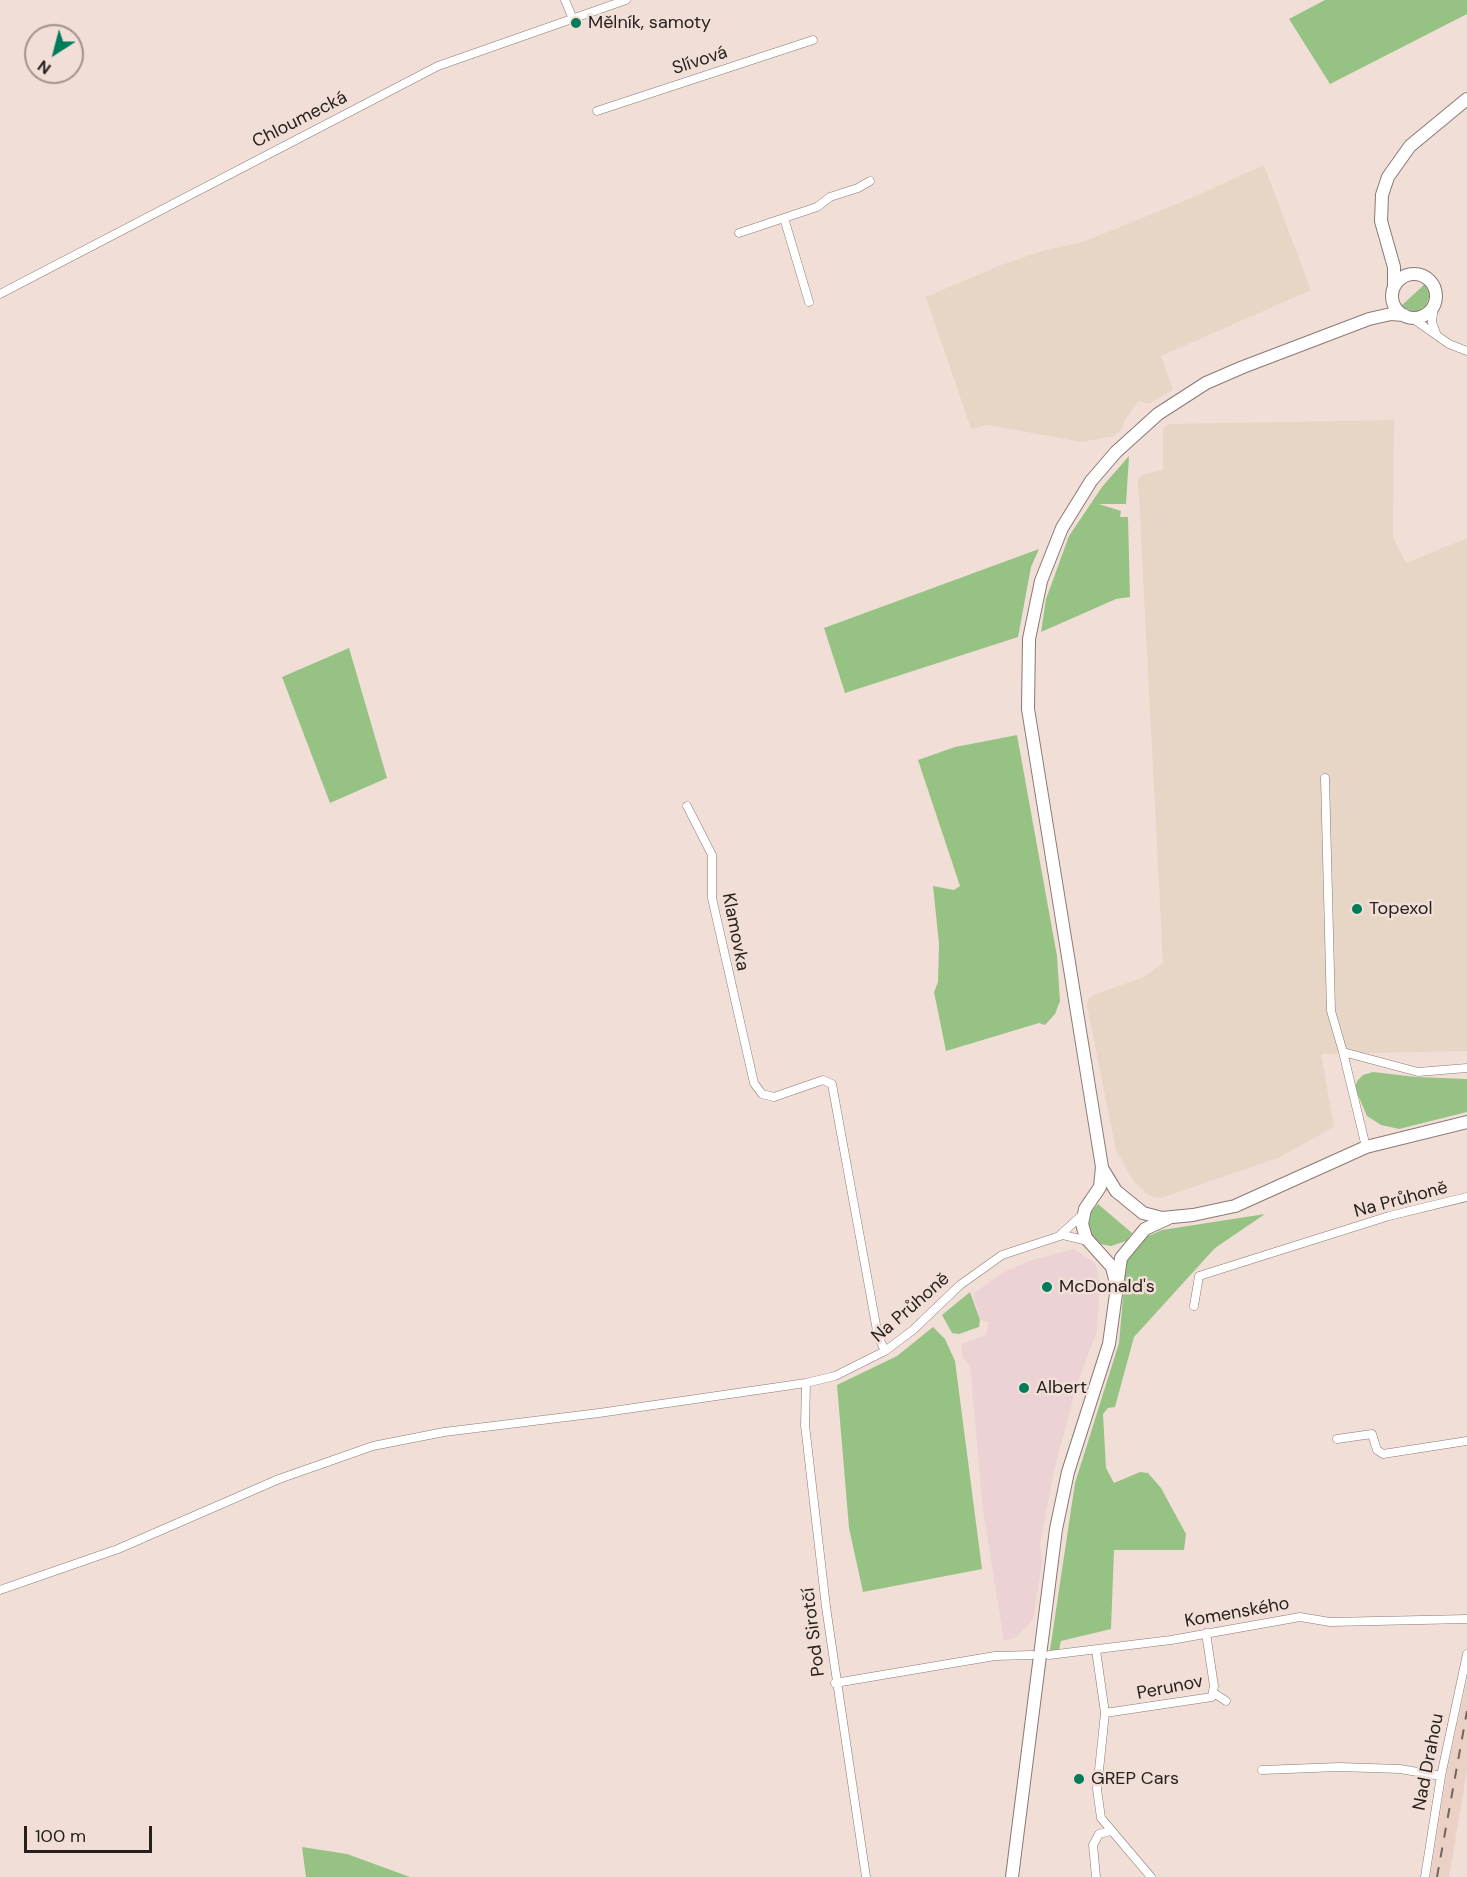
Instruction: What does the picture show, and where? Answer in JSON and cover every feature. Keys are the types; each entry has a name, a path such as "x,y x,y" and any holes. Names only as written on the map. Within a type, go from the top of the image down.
{"main road":[{"path":"1408,317 1395,307 1393,291 1395,273 1382,230 1381,212 1388,177 1410,146 1467,99"},
{"path":"1116,1283 1112,1267 1093,1245 1083,1228 1083,1214 1100,1187 1102,1167 1028,709 1029,639 1041,581 1062,528 1091,481 1116,452 1158,414 1188,393 1225,374 1369,319 1391,314 1408,317 1427,314 1434,304 1436,294 1432,285 1390,254"},
{"path":"1369,319 1386,304 1405,276 1415,274"},
{"path":"1102,1167 1111,1184 1135,1206 1148,1215 1169,1218 1208,1213 1235,1206 1366,1147 1467,1122"},
{"path":"1092,1200 1107,1194 1123,1196"},
{"path":"1012,1877 1056,1529 1078,1438 1109,1344 1121,1258 1132,1242 1140,1222 1135,1206"},
{"path":"1093,1245 1113,1252 1132,1242 1150,1226 1169,1218"}],"street":[{"path":"565,0 573,19"},
{"name":"Chloumecká","path":"0,294 438,66 626,0"},
{"name":"Slívová","path":"597,111 813,40"},
{"path":"739,233 818,207 830,197 858,188 870,181"},
{"path":"784,218 809,302"},
{"path":"1434,304 1432,322 1437,335"},
{"path":"1408,317 1453,346 1467,351"},
{"path":"1325,778 1331,1011 1366,1147"},
{"name":"Klamovka","path":"687,806 712,855 711,893 754,1083 762,1094 781,1096 823,1080 832,1084 878,1336 885,1351"},
{"path":"1343,1052 1418,1072 1467,1068"},
{"name":"Na Průhoně","path":"1194,1306 1199,1276 1389,1216 1467,1197"},
{"name":"Na Průhoně","path":"1056,1237 1072,1227 1083,1214"},
{"name":"Na Průhoně","path":"0,1590 118,1549 279,1479 373,1446 444,1432 599,1413 806,1383 851,1370 885,1351 990,1262 1012,1251 1056,1237 1070,1236 1093,1245"},
{"name":"Pod Sirotčí","path":"806,1383 805,1425 835,1683 866,1877"},
{"path":"1337,1439 1372,1434 1378,1452 1383,1454 1467,1440"},
{"name":"Komenského","path":"1049,1655 1096,1650 1300,1617 1330,1622 1467,1619"},
{"name":"Perunov","path":"1105,1713 1209,1698 1214,1693 1206,1633"},
{"path":"1096,1650 1105,1713 1097,1789 1101,1818 1151,1877"},
{"name":"Nad Drahou","path":"1425,1877 1441,1776 1467,1654"},
{"path":"835,1683 995,1656 1032,1655"},
{"path":"1214,1693 1226,1701"},
{"path":"1262,1770 1339,1767 1400,1769 1441,1776"},
{"path":"1096,1877 1093,1845 1098,1834 1111,1832"}],"shaded area":[{"path":"1264,165 1311,290 1161,356 1173,390 1149,404 1139,401 1124,421 1122,429 1114,436 1082,442 988,425 971,429 926,297 1001,265 1045,250 1083,242 1189,199"},
{"path":"1394,420 1393,538 1406,563 1467,538 1467,1051 1321,1054 1334,1127 1278,1158 1161,1198 1154,1197 1145,1193 1133,1180 1116,1150 1087,1006 1088,999 1096,994 1144,977 1163,963 1138,480 1141,475 1163,470 1163,429 1168,424"},
{"path":"1074,1249 1096,1264 1100,1286 1097,1331 1078,1382 1055,1466 1040,1545 1042,1563 1033,1620 1016,1637 1004,1641 983,1511 970,1366 962,1357 962,1344 986,1335 989,1322 980,1320 973,1294 1002,1273 1029,1261"},
{"path":"1467,1680 1467,1770 1449,1877 1430,1877 1447,1772"}],"green space":[{"path":"1325,0 1467,0 1467,14 1330,84 1289,19"},
{"path":"1425,284 1430,295 1426,306 1416,312 1404,308 1402,305"},
{"path":"1129,456 1126,504 1099,504 1121,511 1120,517 1128,517 1130,597 1116,599 1041,632 1046,599 1069,536 1102,487"},
{"path":"1039,549 1031,567 1018,637 845,693 824,628"},
{"path":"349,648 387,778 330,803 282,677"},
{"path":"1017,735 1057,956 1060,1001 1055,1014 1045,1025 1039,1023 946,1051 934,992 938,982 939,944 933,886 954,890 960,886 918,760 955,747"},
{"path":"1373,1072 1467,1079 1467,1112 1399,1129 1381,1125 1367,1116 1355,1088 1357,1081 1363,1075"},
{"path":"1098,1204 1132,1233 1126,1241 1111,1246 1100,1244 1092,1237 1088,1222 1091,1212"},
{"path":"1265,1214 1215,1248 1134,1337 1115,1407 1108,1408 1103,1414 1106,1468 1114,1483 1140,1472 1148,1473 1161,1488 1186,1534 1184,1550 1114,1550 1111,1629 1061,1641 1059,1650 1050,1650 1075,1483 1119,1343 1126,1263 1135,1248 1148,1236 1162,1230"},
{"path":"970,1292 980,1320 979,1327 959,1334 952,1333 942,1315"},
{"path":"933,1327 945,1339 955,1361 982,1569 863,1592 849,1528 837,1385 897,1356"},
{"path":"302,1847 347,1854 410,1877 306,1877"}],"railway":[{"path":"1437,1877 1467,1711"}],"place":[{"name":"Mělník, samoty","path":"576,23"},
{"name":"Topexol","path":"1357,909"},
{"name":"McDonald's","path":"1047,1287"},
{"name":"Albert","path":"1024,1388"},
{"name":"GREP Cars","path":"1079,1779"}]}
